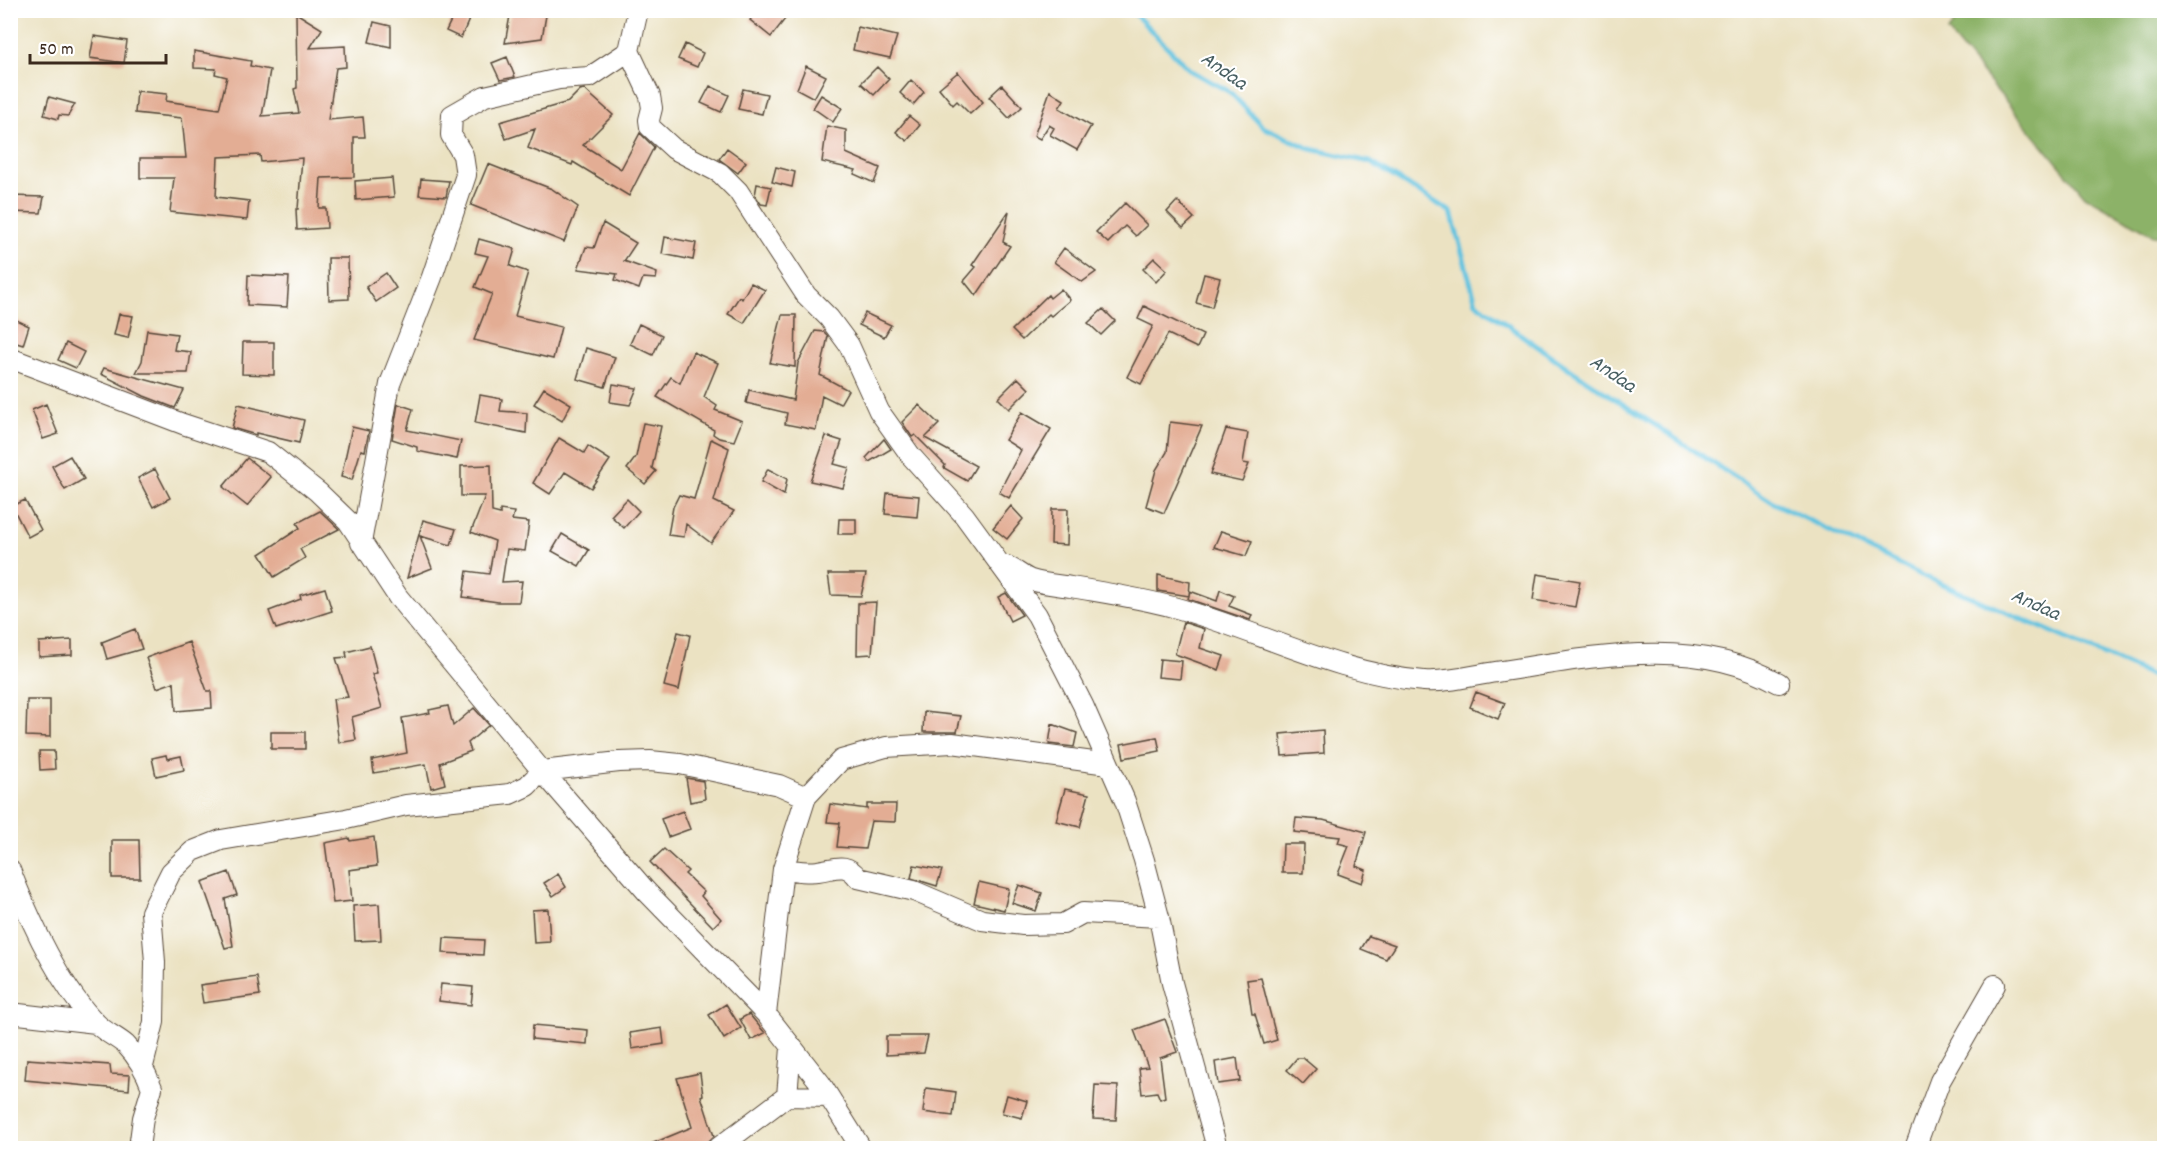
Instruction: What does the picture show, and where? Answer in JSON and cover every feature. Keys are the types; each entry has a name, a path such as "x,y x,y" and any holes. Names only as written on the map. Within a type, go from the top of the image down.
{"street":[{"path":"638,10 628,51 650,96 652,108 650,127 674,149 720,173 738,191 806,295 829,318 849,345 879,411 911,456 964,515 1000,561 1037,615 1083,705 1125,801 1159,917 1172,983 1217,1149"},
{"path":"361,543 390,384 432,278 466,175 463,155 451,135 452,115 485,96 559,79 590,77 628,51"},
{"path":"10,357 183,424 268,452 348,520 398,597 542,771 646,891 766,1014 829,1097 861,1149"},
{"path":"1000,561 1029,580 1173,607 1274,639 1315,658 1353,668 1426,681 1522,669 1556,661 1671,653 1729,662 1756,670 1779,683"},
{"path":"766,1014 783,870 806,797 841,760 886,747 952,743 1108,764"},
{"path":"143,1066 154,1022 155,962 151,912 171,872 194,851 222,840 346,819 406,805 510,794 527,786 542,771 650,761 680,764 779,785 806,797"},
{"path":"783,870 818,872 845,867 852,870 858,878 914,891 982,920 1023,925 1063,924 1083,913 1159,917"},
{"path":"10,870 26,911 69,987 96,1023 126,1045 143,1066 153,1088 143,1118 139,1149"},
{"path":"1915,1149 1940,1080 1995,985"},
{"path":"10,1013 96,1023"},
{"path":"787,1096 791,1048"},
{"path":"718,1149 787,1096 829,1097"}],"green space":[{"path":"1962,11 2164,11 2164,236 2153,235 2085,196 1948,32"}],"building":[{"path":"456,10 471,15 461,38 446,31"},
{"path":"511,10 547,10 542,38 505,43"},
{"path":"757,10 792,10 771,37 750,20"},
{"path":"296,13 322,29 310,48 345,46 346,67 336,68 328,120 363,117 365,137 354,137 354,177 321,178 319,208 326,208 327,228 297,230 296,209 298,209 302,158 261,162 260,155 218,157 216,197 249,201 247,220 170,212 174,178 140,178 140,158 186,158 182,118 135,113 137,91 167,94 166,101 219,109 227,77 215,74 216,69 194,68 194,51 251,61 250,66 270,70 262,116 299,113 294,89 297,88"},
{"path":"374,22 391,26 391,47 369,42"},
{"path":"858,27 897,36 890,58 853,50"},
{"path":"94,36 127,41 124,63 90,58"},
{"path":"685,44 703,53 697,67 678,59"},
{"path":"507,57 515,77 500,80 492,63"},
{"path":"806,66 826,76 814,98 797,89"},
{"path":"877,67 889,79 874,95 861,83"},
{"path":"958,72 983,102 970,114 957,101 953,105 939,88"},
{"path":"911,80 924,92 913,105 900,93"},
{"path":"1002,85 1022,107 1009,118 989,97"},
{"path":"710,86 729,95 721,112 701,103"},
{"path":"584,89 613,115 583,145 621,169 640,133 654,147 629,196 573,162 572,165 528,148 535,129 506,139 500,122 568,102"},
{"path":"743,89 767,94 762,114 738,109"},
{"path":"1050,91 1064,100 1059,108 1091,126 1077,150 1050,135 1054,128 1049,125 1040,139 1034,136"},
{"path":"821,95 842,108 833,122 813,108"},
{"path":"49,97 75,104 68,116 59,115 58,119 44,115"},
{"path":"909,116 920,125 907,141 896,132"},
{"path":"827,126 846,130 846,153 880,168 874,183 854,174 856,170 822,162"},
{"path":"727,148 746,162 738,173 719,159"},
{"path":"488,164 552,189 578,207 564,242 471,205"},
{"path":"776,167 795,172 792,187 772,182"},
{"path":"392,178 394,197 356,200 355,181"},
{"path":"421,179 449,181 446,197 419,195"},
{"path":"757,184 771,187 767,205 761,204 755,195"},
{"path":"10,196 44,197 41,213 10,212"},
{"path":"1177,201 1194,218 1183,228 1167,212"},
{"path":"1125,203 1147,225 1136,236 1125,226 1108,243 1096,232"},
{"path":"1009,211 1003,242 1010,246 976,296 964,281 976,267 972,265"},
{"path":"603,223 636,243 624,261 657,273 656,279 643,278 639,289 615,280 617,274 578,269 586,247 594,248"},
{"path":"665,237 696,243 693,260 662,254"},
{"path":"479,239 515,249 510,266 528,272 515,316 561,327 553,359 474,340 492,294 475,287 488,256 475,253"},
{"path":"1064,248 1096,272 1082,282 1054,262"},
{"path":"328,258 348,258 349,299 329,300"},
{"path":"1154,258 1167,270 1156,282 1143,269"},
{"path":"386,273 396,288 376,302 366,287"},
{"path":"1204,274 1220,278 1212,307 1196,303"},
{"path":"248,275 289,277 287,307 247,305"},
{"path":"751,283 765,290 744,323 728,314 739,297 742,299"},
{"path":"1061,289 1070,300 1051,316 1049,314 1022,340 1012,330 1048,295 1050,298"},
{"path":"1144,306 1203,335 1197,348 1168,334 1141,384 1127,377 1153,326 1138,319"},
{"path":"1103,309 1115,321 1101,335 1088,323"},
{"path":"865,313 891,325 884,337 859,325"},
{"path":"119,314 133,316 128,338 114,335"},
{"path":"782,315 796,315 795,367 770,363"},
{"path":"10,317 29,326 23,345 10,341"},
{"path":"639,324 662,335 653,355 630,344"},
{"path":"147,330 177,334 174,350 191,352 188,373 136,373 142,361"},
{"path":"815,331 824,332 828,336 820,375 848,390 840,404 822,395 816,430 785,424 787,413 746,403 749,390 793,400 798,363"},
{"path":"243,342 274,342 274,375 242,374"},
{"path":"66,343 84,352 76,368 58,360"},
{"path":"586,348 615,357 605,387 577,379"},
{"path":"693,352 718,363 704,397 717,406 715,410 742,421 734,441 719,438 713,434 714,430 657,397 671,377 680,383"},
{"path":"104,368 184,390 175,408 144,396 101,374"},
{"path":"1018,378 1029,389 1009,409 998,398"},
{"path":"613,384 637,388 630,405 610,402"},
{"path":"544,388 571,404 562,421 534,404"},
{"path":"480,395 502,399 500,411 527,413 526,433 475,423"},
{"path":"46,404 58,434 43,439 32,410"},
{"path":"238,404 304,420 299,443 232,428"},
{"path":"398,404 413,409 407,430 461,441 457,459 417,451 417,447 392,439"},
{"path":"919,405 939,424 925,438 976,466 967,481 944,468 945,465 915,435 912,437 902,422"},
{"path":"1022,412 1051,429 1009,498 999,492 1021,450 1005,440"},
{"path":"1170,422 1202,426 1164,513 1146,506 1156,470 1167,452"},
{"path":"643,423 661,426 652,468 656,471 645,484 627,469 636,457"},
{"path":"352,427 369,431 365,451 361,450 352,480 341,477"},
{"path":"1226,429 1248,433 1243,463 1249,464 1242,481 1210,474"},
{"path":"826,436 842,441 834,464 849,468 843,488 810,481"},
{"path":"559,438 584,453 588,446 610,460 591,488 565,472 550,494 533,483"},
{"path":"711,439 729,448 714,501 734,511 711,543 686,524 684,537 668,535 673,507 679,495 694,499"},
{"path":"884,439 891,449 869,462 866,458"},
{"path":"70,456 84,479 65,490 52,466"},
{"path":"247,458 271,477 247,506 223,487"},
{"path":"491,465 492,512 500,514 500,510 514,512 512,520 529,522 525,551 507,549 502,582 522,581 519,602 498,602 463,597 467,571 489,574 495,541 471,532 485,496 461,496 461,466"},
{"path":"155,469 170,498 153,507 138,478"},
{"path":"768,469 787,479 784,495 761,482"},
{"path":"887,493 919,496 917,517 885,514"},
{"path":"627,499 639,511 624,528 611,516"},
{"path":"25,500 41,530 28,537 12,506"},
{"path":"1011,506 1023,519 1007,539 993,528"},
{"path":"1052,509 1068,509 1067,545 1051,544"},
{"path":"320,511 339,529 300,549 305,558 274,577 260,554 300,528 297,523"},
{"path":"839,519 856,519 856,534 838,534"},
{"path":"423,520 456,529 451,545 420,536 432,568 407,578"},
{"path":"1221,531 1252,541 1246,556 1214,547"},
{"path":"562,534 589,550 579,566 552,551"},
{"path":"828,574 866,574 861,596 831,595"},
{"path":"1537,574 1580,581 1575,607 1533,600"},
{"path":"1158,575 1190,582 1189,596 1158,591"},
{"path":"325,588 332,611 276,629 269,611 301,599 300,595"},
{"path":"1220,590 1234,596 1229,606 1252,615 1250,620 1188,599 1190,591 1217,601"},
{"path":"1006,593 1022,615 1010,621 998,597"},
{"path":"876,602 872,654 857,655 858,603"},
{"path":"1183,622 1204,629 1200,648 1224,656 1219,670 1175,654"},
{"path":"135,629 142,649 107,659 102,642"},
{"path":"678,632 690,635 679,690 664,686"},
{"path":"72,640 72,655 39,657 39,642"},
{"path":"189,642 207,691 211,691 212,708 176,711 174,682 157,688 146,658"},
{"path":"370,646 377,673 372,674 382,708 352,717 356,740 339,743 333,699 348,697 336,658 347,657 346,652"},
{"path":"1160,659 1182,661 1180,679 1158,677"},
{"path":"1476,692 1505,703 1498,719 1470,707"},
{"path":"27,700 50,700 50,737 26,736"},
{"path":"448,706 453,726 474,708 489,725 468,743 471,751 440,763 445,784 431,788 426,764 374,773 372,760 407,753 402,718 430,713 429,710"},
{"path":"924,712 961,716 957,732 923,732"},
{"path":"1052,724 1077,733 1074,747 1049,744"},
{"path":"1323,730 1324,753 1282,756 1280,734"},
{"path":"271,732 305,732 305,749 271,749"},
{"path":"1157,737 1160,751 1124,758 1121,744"},
{"path":"39,751 54,751 55,769 40,770"},
{"path":"166,755 167,759 181,756 184,770 156,776 152,758"},
{"path":"686,778 703,781 705,799 690,802"},
{"path":"1065,789 1089,794 1080,827 1056,821"},
{"path":"830,804 867,809 867,804 896,804 895,822 871,821 865,849 837,847 840,823 827,822"},
{"path":"683,811 690,829 668,837 661,819"},
{"path":"1296,818 1323,820 1366,832 1356,866 1366,870 1362,883 1338,874 1349,846 1338,843 1340,837 1294,832"},
{"path":"374,837 377,866 349,870 352,901 333,903 325,843 349,838 350,841"},
{"path":"112,840 139,840 140,878 112,878"},
{"path":"1283,844 1304,844 1303,873 1282,873"},
{"path":"664,849 688,871 685,874 704,892 701,896 721,919 713,927 650,862"},
{"path":"914,865 942,870 937,886 911,878"},
{"path":"229,872 237,895 225,899 233,946 225,948 202,882"},
{"path":"558,874 566,887 553,896 544,883"},
{"path":"979,882 1009,889 1004,910 974,903"},
{"path":"1019,885 1042,893 1036,911 1012,903"},
{"path":"379,904 381,940 355,941 353,906"},
{"path":"548,909 550,942 534,943 532,910"},
{"path":"1369,936 1395,945 1386,959 1361,949"},
{"path":"444,938 484,940 483,955 443,953"},
{"path":"257,977 260,995 203,1003 200,985"},
{"path":"1261,978 1277,1040 1264,1044 1255,1014 1252,1014 1247,980"},
{"path":"441,984 473,987 471,1005 439,1001"},
{"path":"726,1004 741,1028 724,1039 709,1015"},
{"path":"749,1014 765,1033 751,1040 740,1019"},
{"path":"1165,1019 1177,1052 1160,1058 1165,1097 1160,1099 1157,1092 1142,1094 1139,1068 1148,1067 1134,1030"},
{"path":"533,1025 588,1030 587,1044 532,1039"},
{"path":"662,1028 664,1044 632,1049 630,1033"},
{"path":"886,1036 928,1036 924,1053 886,1055"},
{"path":"1237,1058 1240,1081 1218,1084 1215,1062"},
{"path":"1297,1058 1303,1058 1316,1069 1303,1084 1287,1070"},
{"path":"27,1059 110,1065 111,1074 130,1075 129,1090 25,1080"},
{"path":"700,1073 703,1095 701,1096 714,1136 708,1142 688,1149 639,1149 692,1127 677,1078"},
{"path":"1095,1085 1118,1086 1116,1120 1093,1119"},
{"path":"926,1088 956,1092 953,1116 923,1112"},
{"path":"1007,1095 1027,1101 1022,1118 1002,1113"}],"waterway":[{"name":"Andaa","path":"1131,10 1191,71 1230,92 1263,127 1311,149 1370,162 1451,212 1476,303 1574,372 1774,503 1921,575 2164,681"}]}
